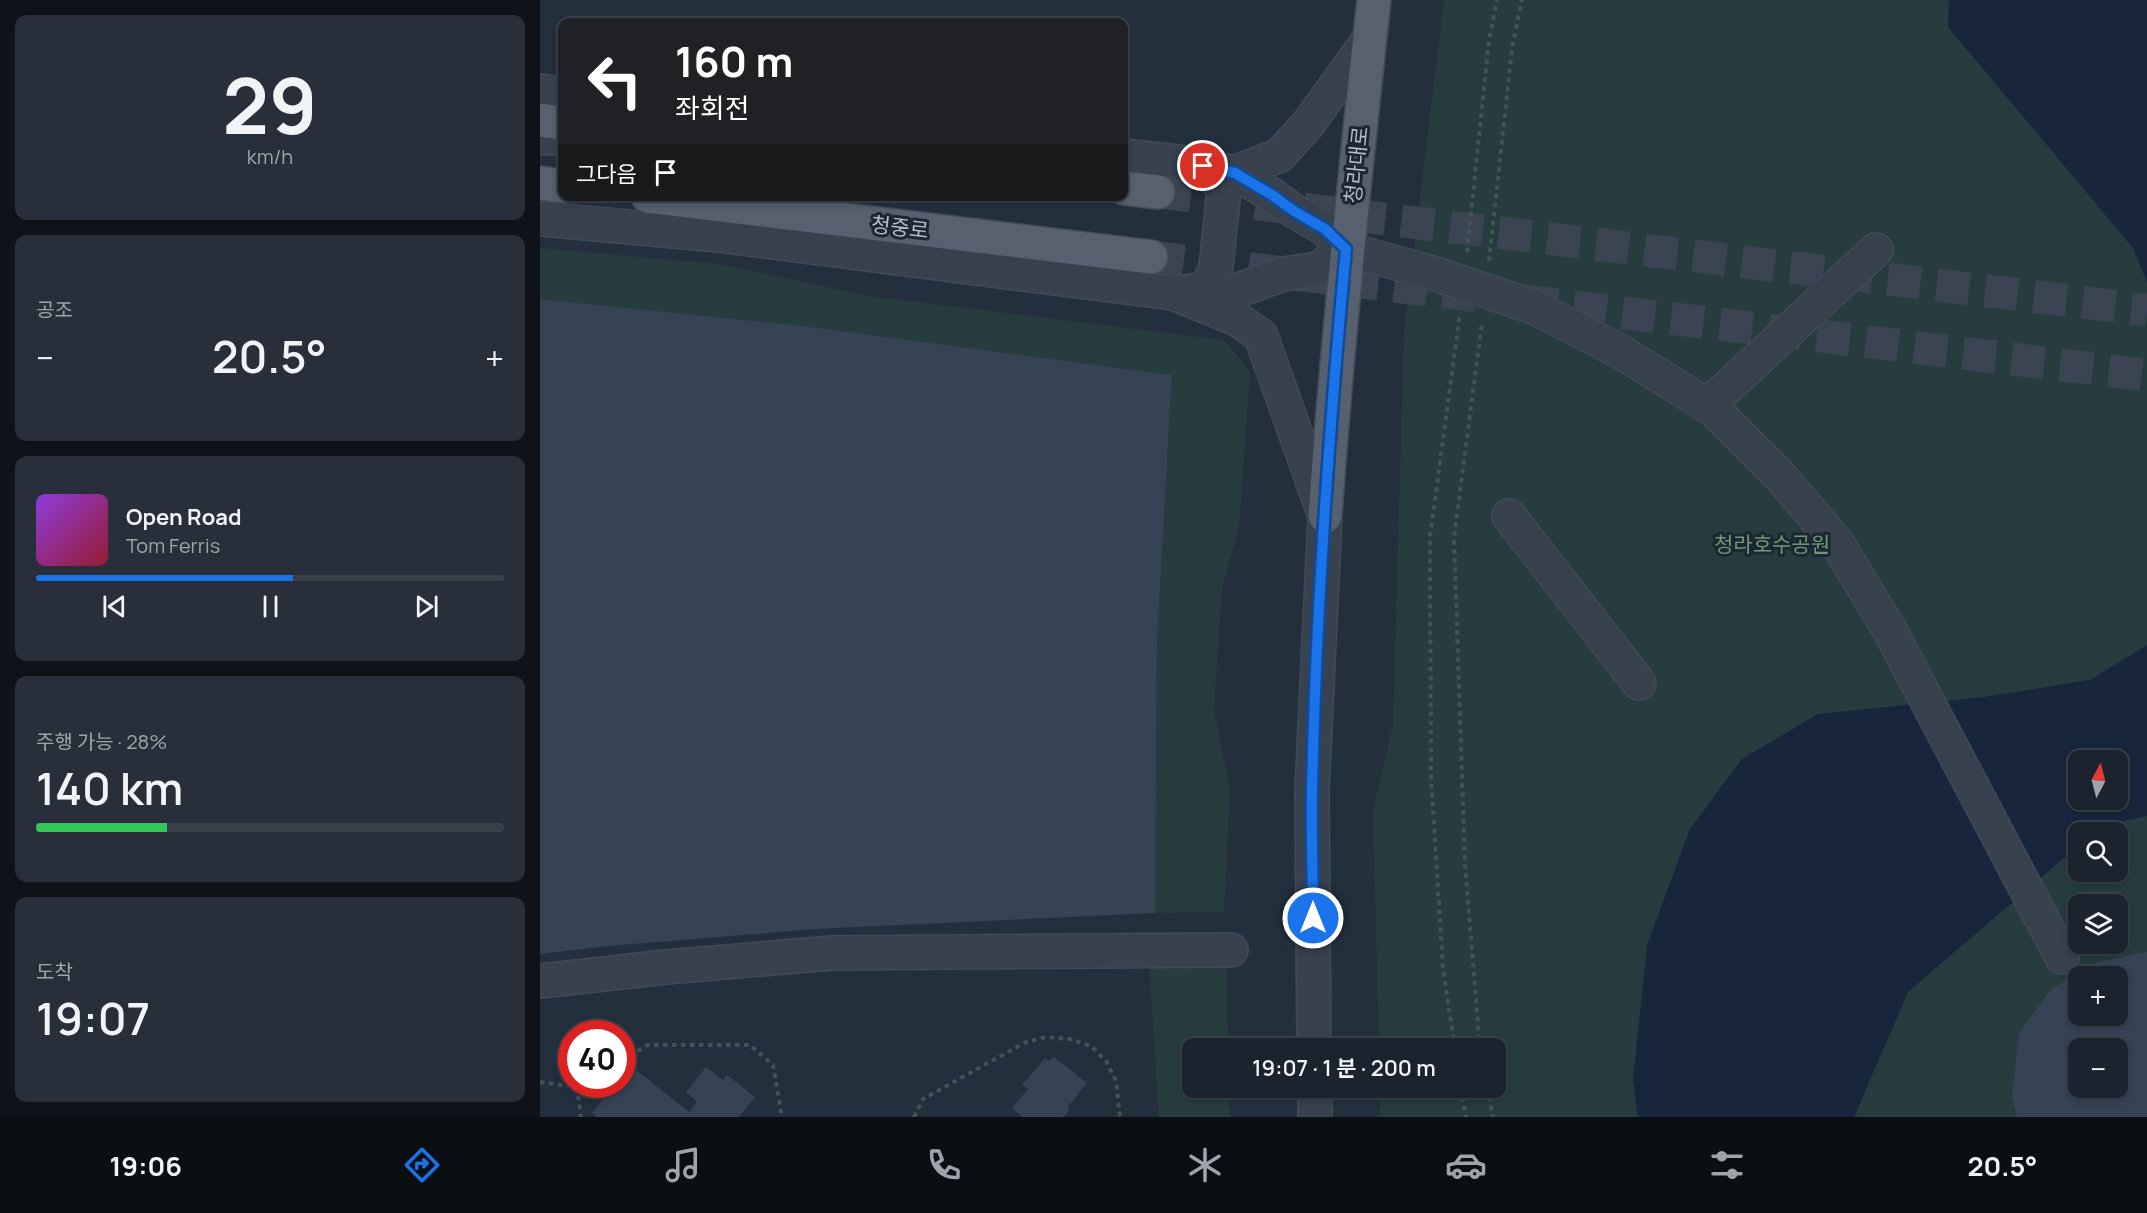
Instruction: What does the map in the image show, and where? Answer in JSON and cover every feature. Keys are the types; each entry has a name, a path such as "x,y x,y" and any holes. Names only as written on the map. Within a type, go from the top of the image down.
{"main road":[{"name":"청라대로","path":"1325,516 1346,249 1374,0"},
{"path":"540,120 558,122"},
{"path":"540,183 558,185"},
{"path":"1128,188 1158,192"},
{"name":"청중로","path":"689,201 1151,257"}],"street":[{"path":"1235,173 1280,155 1308,124 1370,38"},
{"path":"540,91 558,93"},
{"path":"540,138 558,137"},
{"path":"1128,156 1186,163 1235,173 1325,229 1346,249 1475,287 1536,308 1621,352 1707,406 1780,476 1838,543 1888,627 2062,957"},
{"path":"1173,293 1206,289 1216,267 1224,190 1216,179 1186,163"},
{"path":"540,219 718,235 1173,293 1239,290 1283,274 1318,269 1346,249"},
{"path":"1707,406 1876,250"},
{"path":"1173,293 1237,319 1261,336 1325,516"},
{"name":"청라대로","path":"1314,1038 1312,791 1325,516"},
{"path":"1509,516 1639,683"},
{"path":"540,981 666,967 832,953 1232,950"},
{"path":"1315,1098 1315,1117"}],"path":[{"path":"1479,1038 1465,864 1454,538 1475,287 1489,37 1497,0"},
{"path":"1453,1038 1443,969 1431,777 1430,537 1475,287 1512,48 1522,0"},
{"path":"914,1117 923,1099 1024,1043 1047,1037 1069,1039 1091,1046 1106,1061 1116,1081 1120,1117"},
{"path":"636,1052 648,1046 750,1045 773,1065 782,1117"},
{"path":"540,1082 558,1084"},
{"path":"580,1098 581,1117"},
{"path":"1463,1098 1466,1117"},
{"path":"1489,1098 1494,1117"}],"green space":[{"name":"청라호수공원","path":"1444,0 2147,0 2147,1117 1380,1117 1380,1098 1506,1098 1506,1038 1379,1038 1373,810 1393,725 1404,329"},
{"path":"540,248 720,264 869,296 1224,340 1250,371 1239,527 1222,588 1214,709 1230,790 1224,912 1155,913 1157,642 1172,375 804,326 540,299"},
{"path":"1226,961 1228,1038 1182,1038 1182,1098 1229,1098 1230,1117 1159,1117 1149,962"}],"water":[{"path":"1949,0 2147,0 2147,282 2133,248 1948,27"},
{"path":"2147,645 2147,816 2120,822 2068,822 2068,854 1908,992 1854,1117 1638,1117 1633,1080 1647,945 1690,829 1742,759 1818,714 1984,697 2090,680"}],"building":[{"path":"540,299 804,326 1172,375 1157,642 1155,913 814,929 540,954"},
{"path":"2147,952 2147,1117 2017,1117 2012,1097 2019,1033 2051,989 2068,979 2068,1026 2128,1026 2128,966 2090,966 2097,962"},
{"path":"1054,1057 1087,1083 1063,1117 1020,1117 1012,1108 1028,1089 1022,1085 1045,1058 1049,1061"},
{"path":"706,1067 723,1080 727,1075 755,1097 739,1117 597,1117 592,1113 604,1098 636,1098 636,1070 689,1112 697,1102 686,1092"}],"tunnel":[{"path":"1158,192 2147,310"},
{"path":"1151,257 1477,296"},
{"path":"1525,301 2147,375"}],"route":[{"path":"1203,166 1235,173 1325,229 1346,249 1322,565 1312,791 1313,918"}]}
